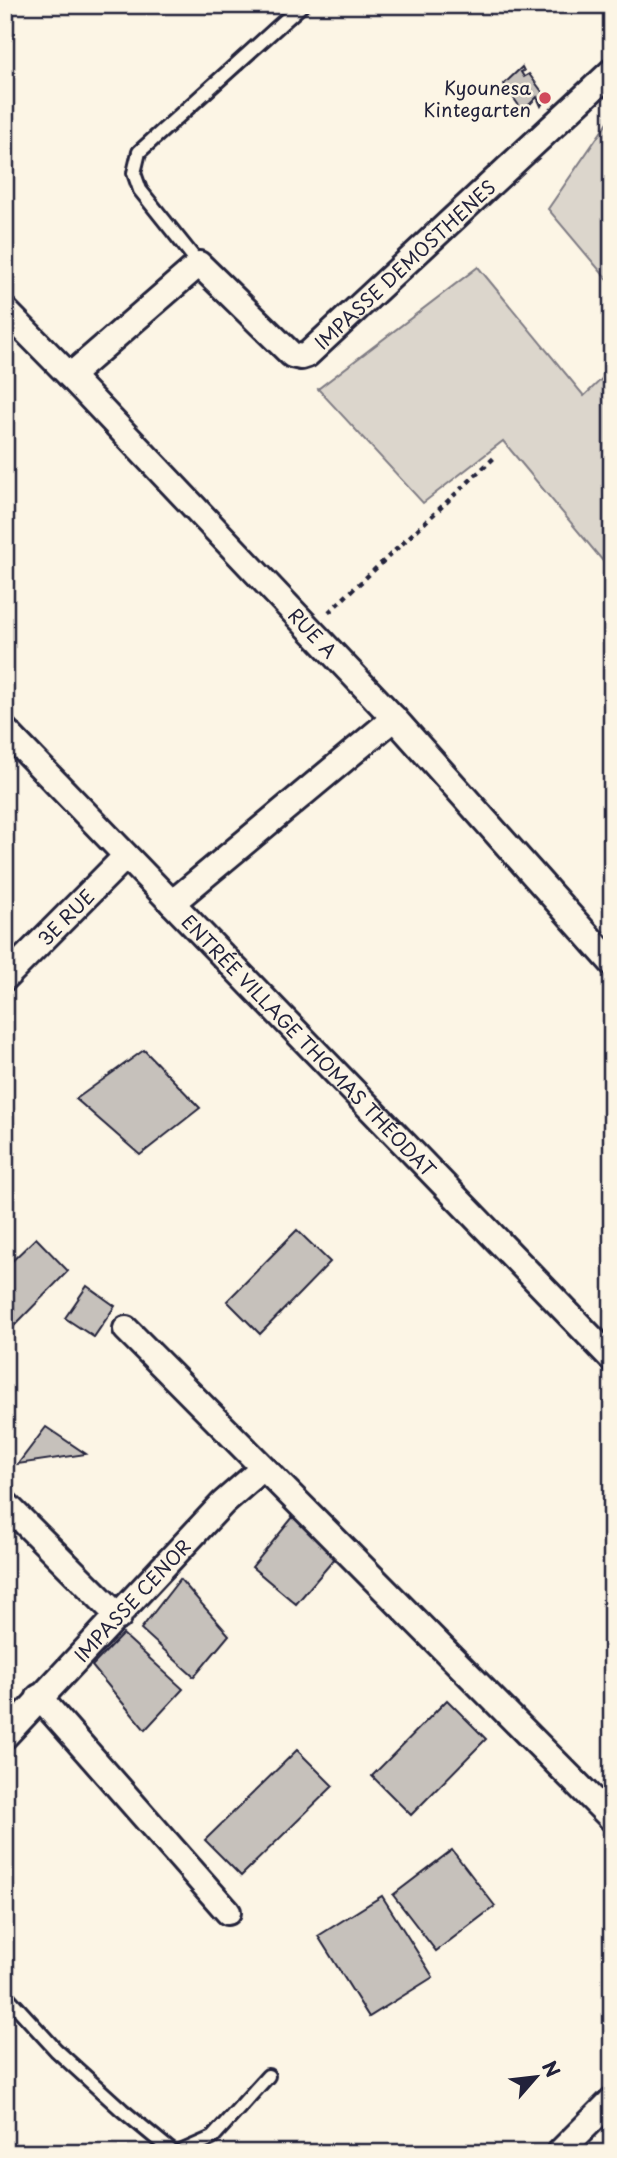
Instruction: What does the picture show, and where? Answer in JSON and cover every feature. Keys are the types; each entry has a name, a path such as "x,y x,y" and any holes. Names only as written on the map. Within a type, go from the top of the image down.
{"street":[{"name":"IMPASSE DEMOSTHENES","path":"199,264 292,355 307,355 612,71"},
{"path":"70,376 199,264"},
{"name":"RUE A","path":"5,310 394,718 612,963"},
{"path":"172,903 394,718"},
{"name":"ENTRÉE VILLAGE THOMAS THÉODAT","path":"5,730 612,1359"},
{"name":"3E RUE","path":"5,978 126,856"},
{"path":"126,1329 612,1819"},
{"name":"IMPASSE CENOR","path":"5,1736 223,1503 263,1468"},
{"path":"5,1503 119,1617"},
{"path":"39,1698 228,1912"},
{"path":"559,2153 612,2100"}],"lane":[{"path":"199,264 140,190 134,173 139,152 302,5"},
{"path":"5,1994 56,2050 122,2110 176,2153 212,2138 268,2076"}],"path":[{"path":"310,629 495,457"}],"shaded area":[{"path":"612,116 612,285 548,209"},
{"path":"478,267 584,396 612,369 612,572 503,441 423,503 318,389"}],"building":[{"path":"522,67 524,77 529,74 546,97 541,106 537,97 524,113 504,84"},
{"path":"144,1050 200,1108 140,1155 76,1099"},
{"path":"297,1230 330,1262 260,1334 227,1301"},
{"path":"36,1238 68,1271 12,1328 5,1321 5,1268"},
{"path":"87,1286 115,1306 94,1337 65,1318"},
{"path":"46,1427 86,1454 18,1464"},
{"path":"293,1517 336,1557 296,1604 252,1567"},
{"path":"180,1579 229,1635 194,1677 141,1629"},
{"path":"123,1634 183,1689 145,1730 92,1666"},
{"path":"447,1700 486,1739 411,1815 372,1776"},
{"path":"297,1750 333,1786 241,1876 205,1840"},
{"path":"452,1850 495,1906 436,1951 393,1895"},
{"path":"382,1896 433,1977 369,2017 318,1936"}],"place":[{"name":"Kyounesa Kintegarten","path":"545,98"}]}
